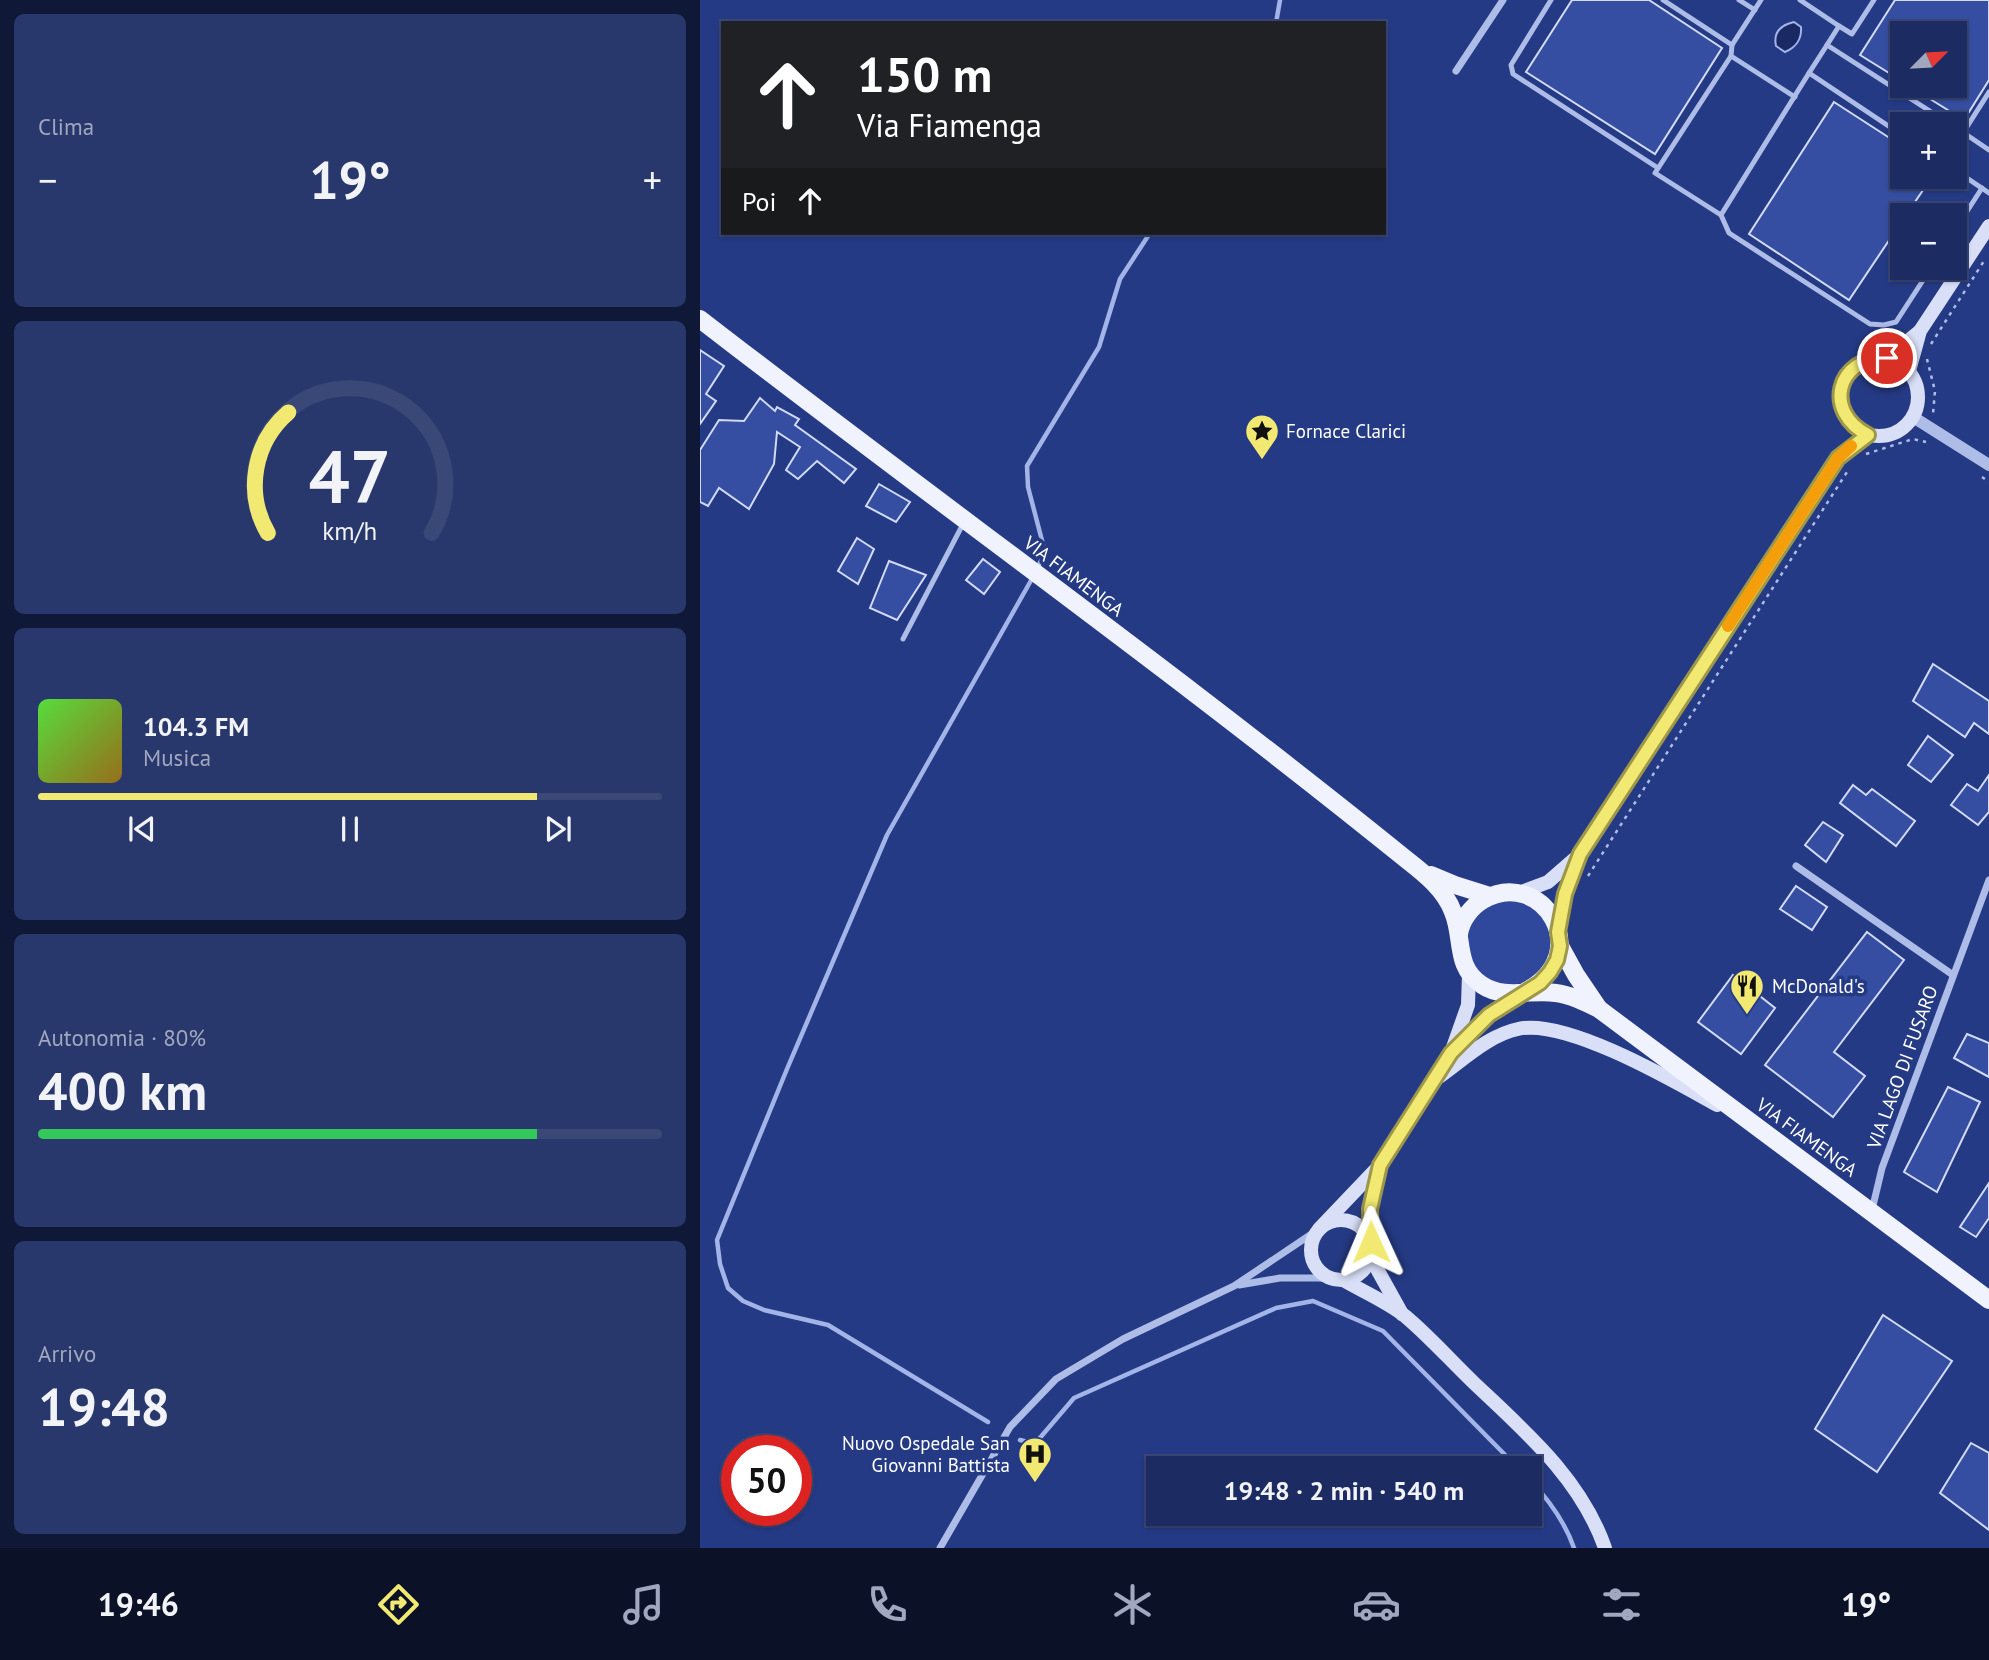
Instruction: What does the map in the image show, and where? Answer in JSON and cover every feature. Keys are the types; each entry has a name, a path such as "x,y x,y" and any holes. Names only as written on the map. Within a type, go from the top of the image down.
{"main road":[{"path":"1887,358 1920,331 1989,226"},
{"name":"VIA FIAMENGA","path":"700,319 1307,778 1420,870 1444,895 1454,914 1461,960 1469,974 1487,989 1500,993 1526,991 1563,994 1600,1009 1989,1300"},
{"path":"1909,371 1920,331"},
{"path":"1873,358 1887,358 1909,371 1918,394 1917,406 1913,417 1904,427 1893,434 1881,436 1868,435 1856,429 1847,419 1840,394 1843,381 1850,370 1873,358"},
{"path":"1838,458 1847,419"},
{"path":"1451,1053 1489,1015 1540,983 1550,972 1557,960 1565,894 1580,854 1838,458 1868,435"},
{"path":"1519,893 1548,882 1580,854"},
{"name":"VIA FIAMENGA","path":"1420,870 1490,896 1504,892 1519,893 1533,898 1545,907 1553,918 1559,939 1576,975 1600,1009"},
{"path":"1458,944 1460,929 1467,914 1477,903 1490,896"},
{"path":"1469,974 1468,1005 1451,1053 1380,1165 1319,1229 1311,1246 1311,1255 1320,1272 1327,1278 1345,1281 1403,1315 1535,1441 1568,1477 1598,1527 1605,1548"},
{"path":"1436,1079 1497,1037 1519,1028 1544,1028 1564,1031 1648,1068 1758,1127"},
{"path":"1380,1165 1370,1209 1371,1258 1403,1315"},
{"path":"1319,1229 1335,1220 1345,1220 1361,1227 1371,1242"},
{"path":"1345,1281 1361,1274 1371,1258"}],"street":[{"path":"1456,71 1503,0"},
{"path":"1913,417 1989,465"},
{"name":"VIA LAGO DI FUSARO","path":"1796,866 1952,975"},
{"name":"VIA LAGO DI FUSARO","path":"1872,1210 1882,1168 1989,880"},
{"path":"940,1548 1010,1427 1056,1379 1123,1339 1234,1286 1319,1229"},
{"path":"1234,1286 1280,1278 1327,1278"}],"lane":[{"path":"1551,0 1511,65 1513,74 1658,167"},
{"path":"1663,0 1731,45"},
{"path":"1739,0 1755,10"},
{"path":"1761,0 1731,45 1731,56 1655,173 1721,215 1729,233 1870,324 1884,326 1896,322 1923,280"},
{"path":"1800,0 1852,34 1874,0"},
{"path":"1721,215 1839,26"},
{"path":"1827,45 1931,112"},
{"path":"1731,56 1795,97"},
{"path":"1810,73 1890,127"},
{"path":"1967,127 1989,92"},
{"path":"1967,136 1989,150"},
{"path":"1967,178 1989,193"},
{"path":"1967,211 1982,188"},
{"path":"903,639 965,521"},
{"path":"946,1536 946,1548"}],"path":[{"path":"1933,414 1935,391 1926,353 1989,254"},
{"path":"1857,457 1913,439 1926,442"},
{"path":"1582,886 1849,469"},
{"path":"1979,475 1989,482"}],"shaded area":[{"path":"1794,22 1801,27 1800,36 1795,45 1785,52 1776,46 1777,33 1785,25"},
{"path":"1509,901 1532,908 1544,920 1551,943 1544,966 1532,978 1509,985 1486,978 1474,966 1467,943 1474,920 1486,908"}],"building":[{"path":"1572,0 1649,0 1722,48 1655,154 1526,72"},
{"path":"1895,0 1989,0 1989,80 1967,115 1967,112 1951,112 1928,98 1967,98 1967,21 1890,21 1890,74 1860,55"},
{"path":"1834,102 1890,138 1890,189 1924,189 1914,203 1890,203 1890,239 1849,300 1749,234"},
{"path":"700,350 724,366 706,394 716,401 700,424"},
{"path":"760,398 775,411 777,407 799,419 795,425 856,469 844,483 817,461 798,479 786,470 800,447 777,432 774,464 749,509 719,488 708,506 700,502 700,450 719,420 744,421"},
{"path":"879,484 910,502 896,522 866,506"},
{"path":"857,538 874,549 858,584 838,571"},
{"path":"983,559 1000,572 984,594 966,580"},
{"path":"889,561 926,575 897,620 870,608"},
{"path":"1933,664 1989,701 1989,734 1974,723 1965,737 1913,701"},
{"path":"1928,736 1953,755 1931,782 1908,765"},
{"path":"1989,775 1989,812 1978,825 1951,805 1967,784 1978,791"},
{"path":"1853,785 1866,795 1872,789 1915,821 1896,846 1840,803"},
{"path":"1823,822 1843,835 1826,862 1805,845"},
{"path":"1796,886 1827,907 1812,930 1780,909"},
{"path":"1867,932 1904,960 1834,1052 1865,1076 1833,1117 1765,1065"},
{"path":"1733,975 1775,1008 1741,1054 1698,1022"},
{"path":"1967,1034 1989,1043 1989,1077 1954,1058"},
{"path":"1948,1087 1980,1102 1937,1192 1904,1172"},
{"path":"1989,1183 1989,1218 1976,1237 1960,1227"},
{"path":"1883,1315 1952,1361 1877,1472 1815,1429"},
{"path":"1971,1443 1989,1453 1989,1530 1940,1493"}],"waterway":[{"path":"1276,21 1280,0"},
{"path":"1037,569 1045,552 1028,487 1027,466 1099,347 1120,279 1149,235"},
{"path":"988,1422 828,1325 764,1310 743,1301 728,1288 720,1264 717,1240 887,835 1033,577"},
{"path":"1020,1440 1032,1443 1039,1439 1074,1398 1276,1308 1313,1301 1383,1331 1506,1456"},
{"path":"1542,1493 1566,1529 1574,1548"}],"slow traffic":[{"path":"1728,626 1838,458 1851,446"}],"place":[{"name":"Fornace Clarici","path":"1262,461"},
{"name":"McDonald's","path":"1747,1016"},
{"name":"Nuovo Ospedale San Giovanni Battista","path":"1035,1484"}],"route":[{"path":"1371,1242 1370,1209 1380,1165 1451,1053 1489,1015 1540,983 1550,972 1557,960 1560,946 1558,932 1565,894 1580,854 1838,458 1868,435 1856,429 1847,419 1840,394 1843,381 1850,370 1861,362 1873,358 1887,358"}]}
